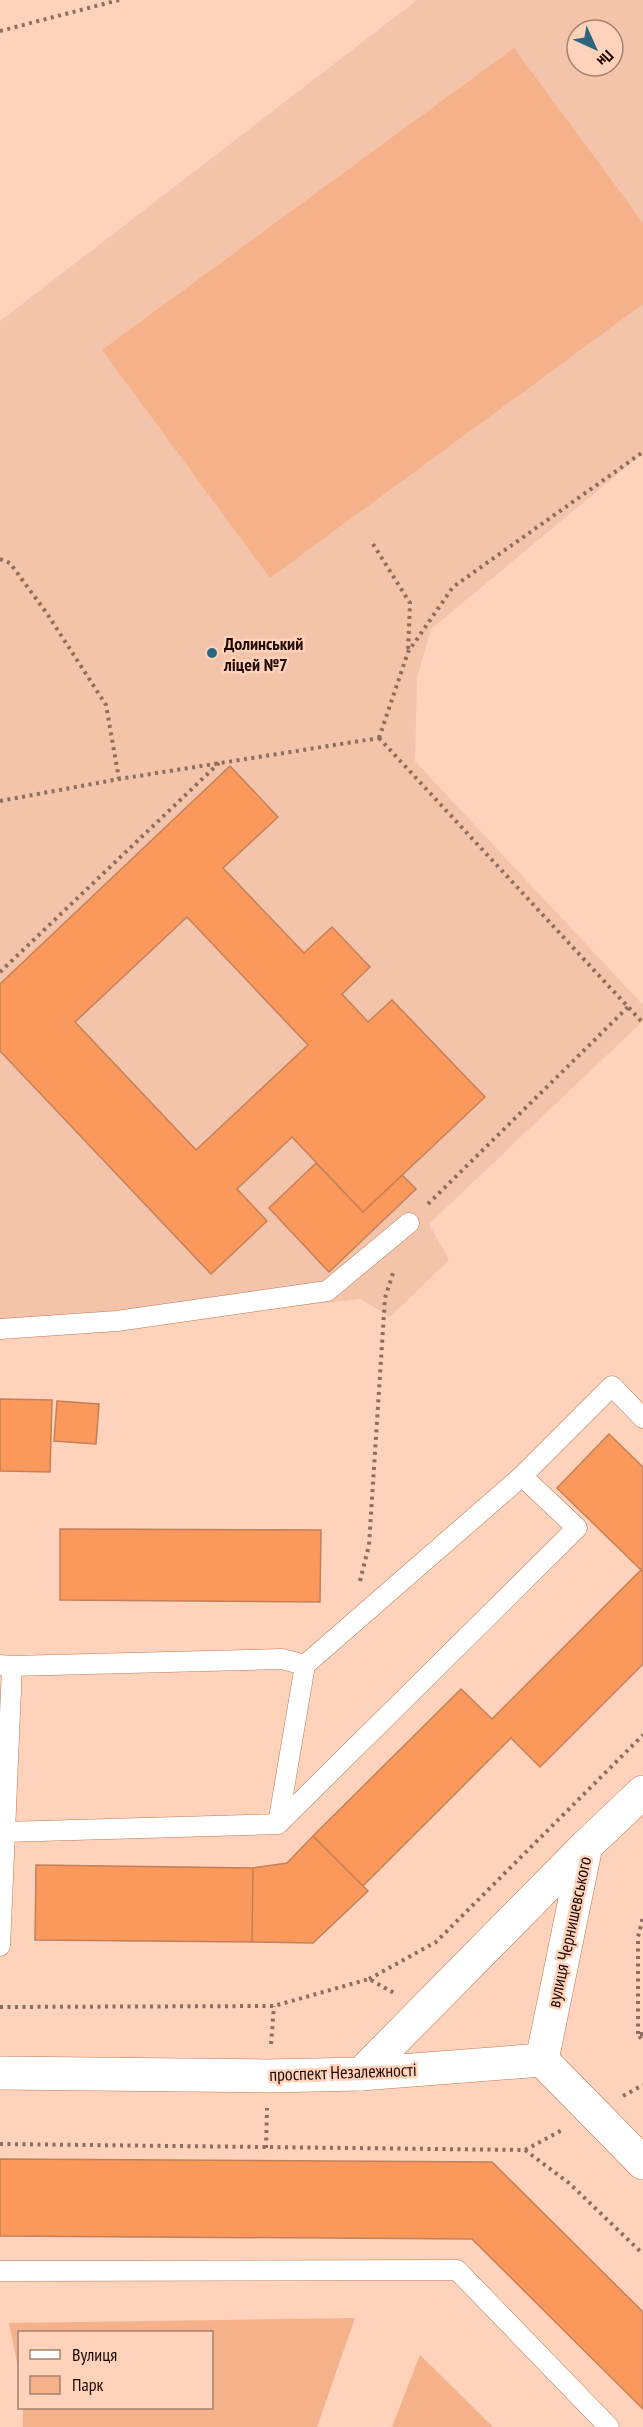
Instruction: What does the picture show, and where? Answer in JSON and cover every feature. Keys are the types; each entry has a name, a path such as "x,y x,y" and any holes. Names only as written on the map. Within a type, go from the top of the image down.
{"main road":[{"name":"вулиця Чернишевського","path":"542,2060 586,1846 643,1792"},
{"path":"361,2074 586,1846"},
{"path":"542,2060 643,2163"},
{"name":"проспект Незалежності","path":"0,2073 268,2076 361,2074 542,2060"}],"lane":[{"path":"0,1329 117,1322 327,1291 409,1223"},
{"path":"278,1824 305,1665 522,1476 612,1386 643,1418"},
{"path":"5,1832 278,1824 577,1528 522,1476"},
{"path":"0,1946 5,1832 6,1665 282,1659 305,1665"},
{"path":"0,2271 457,2270 609,2427"}],"path":[{"path":"0,31 119,0"},
{"path":"379,738 408,652 453,587 643,452"},
{"path":"373,544 410,603 408,652"},
{"path":"0,559 10,563 17,572 48,615 106,705 119,778"},
{"path":"0,801 119,778 379,738"},
{"path":"379,738 643,1023"},
{"path":"0,972 220,763"},
{"path":"348,1628 369,1545 385,1298 409,1223 628,1007"},
{"path":"0,2007 274,2006 369,1979 436,1942 643,1735"},
{"path":"643,1917 638,1936 643,2041"},
{"path":"369,1979 388,1988 418,2014"},
{"path":"0,2144 525,2150 643,2085"},
{"path":"525,2150 569,2183 643,2254"}],"shaded area":[{"name":"Долинський ліцей №7","path":"417,0 643,0 643,453 431,629 417,678 415,761 643,1005 643,1021 429,1224 449,1260 390,1317 361,1299 0,1338 0,321"}],"green space":[{"path":"514,48 643,223 643,304 270,578 102,350"},
{"path":"355,2318 317,2427 23,2427 23,2409 213,2409 213,2331 18,2331 18,2367 9,2323"},
{"path":"420,2355 493,2427 392,2427"}],"building":[{"path":"230,766 278,817 223,868 304,953 332,927 370,967 342,994 368,1022 392,1000 485,1097 363,1212 292,1137 237,1189 267,1221 211,1274 0,1051 0,984","holes":["187,917 308,1045 196,1150 75,1022"]},
{"path":"316,1163 363,1212 402,1175 416,1189 329,1272 269,1208"},
{"path":"0,1399 52,1400 50,1472 0,1471"},
{"path":"57,1401 99,1404 96,1444 54,1441"},
{"path":"609,1434 643,1467 643,1568 641,1570 557,1488"},
{"path":"60,1529 321,1530 320,1602 60,1600"},
{"path":"641,1570 643,1571 643,1664 540,1767 511,1738 363,1886 313,1836 461,1689 492,1719"},
{"path":"313,1836 368,1891 313,1943 252,1942 253,1868 287,1863"},
{"path":"36,1865 253,1868 252,1942 35,1940"},
{"path":"0,2159 492,2162 643,2312 643,2409 472,2239 0,2236"}],"place":[{"name":"Долинський ліцей №7","path":"212,653"}]}
